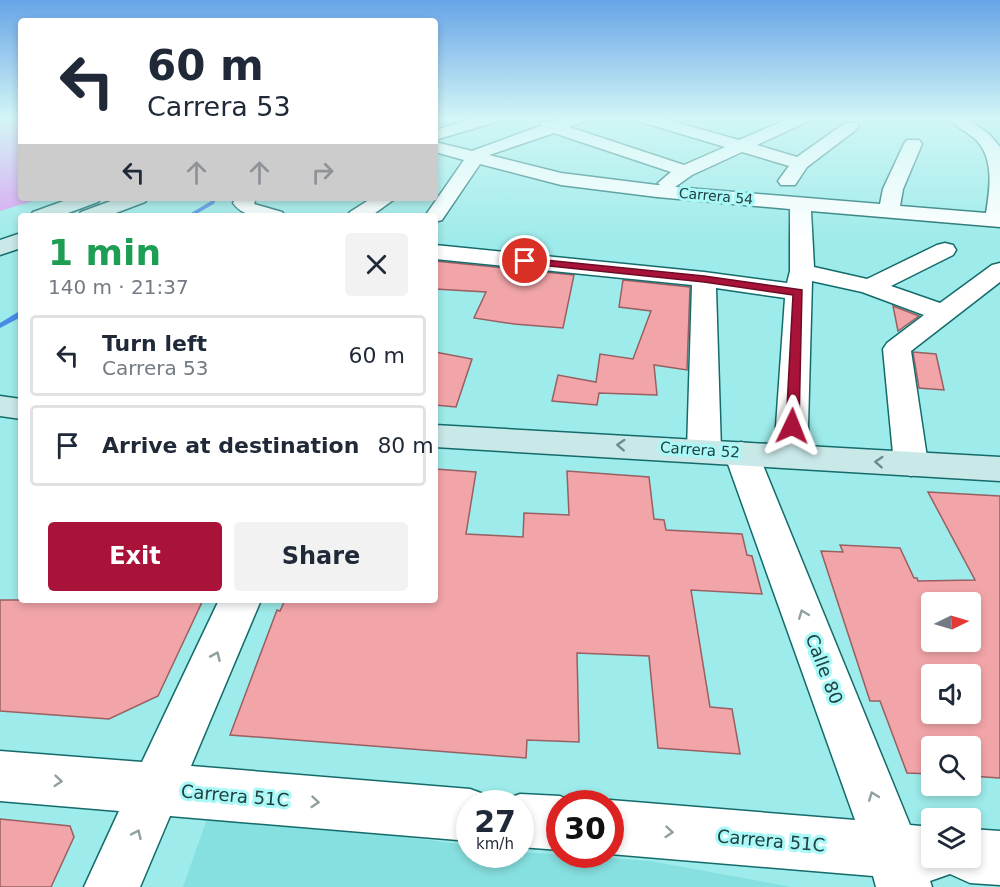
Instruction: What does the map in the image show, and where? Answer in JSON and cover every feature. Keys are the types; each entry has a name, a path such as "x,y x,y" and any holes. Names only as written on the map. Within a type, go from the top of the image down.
{"main road":[{"path":"48,213 82,201"},
{"path":"96,213 130,201"},
{"name":"Carrera 52","path":"438,436 1000,469"}],"street":[{"path":"437,213 473,159"},
{"name":"Carrera 54","path":"475,159 561,179 657,191 997,221"},
{"path":"561,179 589,159"},
{"path":"651,159 685,171"},
{"path":"657,191 685,171 712,159"},
{"path":"788,159 800,163"},
{"path":"794,456 792,426 800,281 791,203 785,186 800,163 805,159"},
{"path":"889,212 893,189 907,159"},
{"path":"995,159 997,221"},
{"path":"244,201 243,203 247,208 264,213"},
{"path":"362,213 381,201"},
{"path":"870,287 945,250"},
{"path":"438,252 704,279 800,281 870,287 942,313"},
{"path":"911,464 897,349 1000,270"},
{"name":"Calle 80","path":"704,279 723,452 910,864"},
{"path":"112,887 239,603"},
{"name":"Carrera 51C","path":"0,776 456,814"},
{"name":"Carrera 51C","path":"624,829 910,864"},
{"path":"981,857 1000,858"}],"shaded area":[{"path":"0,159 18,159 18,201 33,201 0,211"},
{"path":"207,819 355,831 456,843 456,868 534,868 534,853 546,854 546,868 624,868 624,859 650,861 792,887 183,887"}],"building":[{"path":"438,261 574,275 563,328 474,318 486,292 438,289"},
{"path":"623,280 690,287 687,370 654,365 657,395 599,393 597,405 552,401 558,375 596,382 600,354 633,359 651,311 619,307"},
{"path":"893,306 919,316 898,331"},
{"path":"913,352 936,354 944,390 919,388"},
{"path":"438,353 472,359 456,407 438,405"},
{"path":"438,469 476,472 466,534 523,537 524,513 569,515 567,471 649,477 654,519 664,520 666,530 742,534 747,555 752,556 762,594 691,590 710,707 732,709 740,754 658,748 649,656 577,653 579,742 527,740 526,758 230,735 277,610 280,611 284,603 438,603"},
{"path":"928,492 1000,496 1000,778 981,777 981,736 921,736 921,774 907,773 880,701 870,701 821,551 843,552 840,545 900,548 914,578 918,581 975,580"},
{"path":"0,600 18,600 18,603 202,603 158,696 109,719 0,711"},
{"path":"0,819 70,826 74,837 51,887 0,887"}],"waterway":[{"path":"194,213 213,202"},
{"path":"0,326 18,316"}],"route":[{"path":"525,261 704,279 798,292 792,426"}]}
